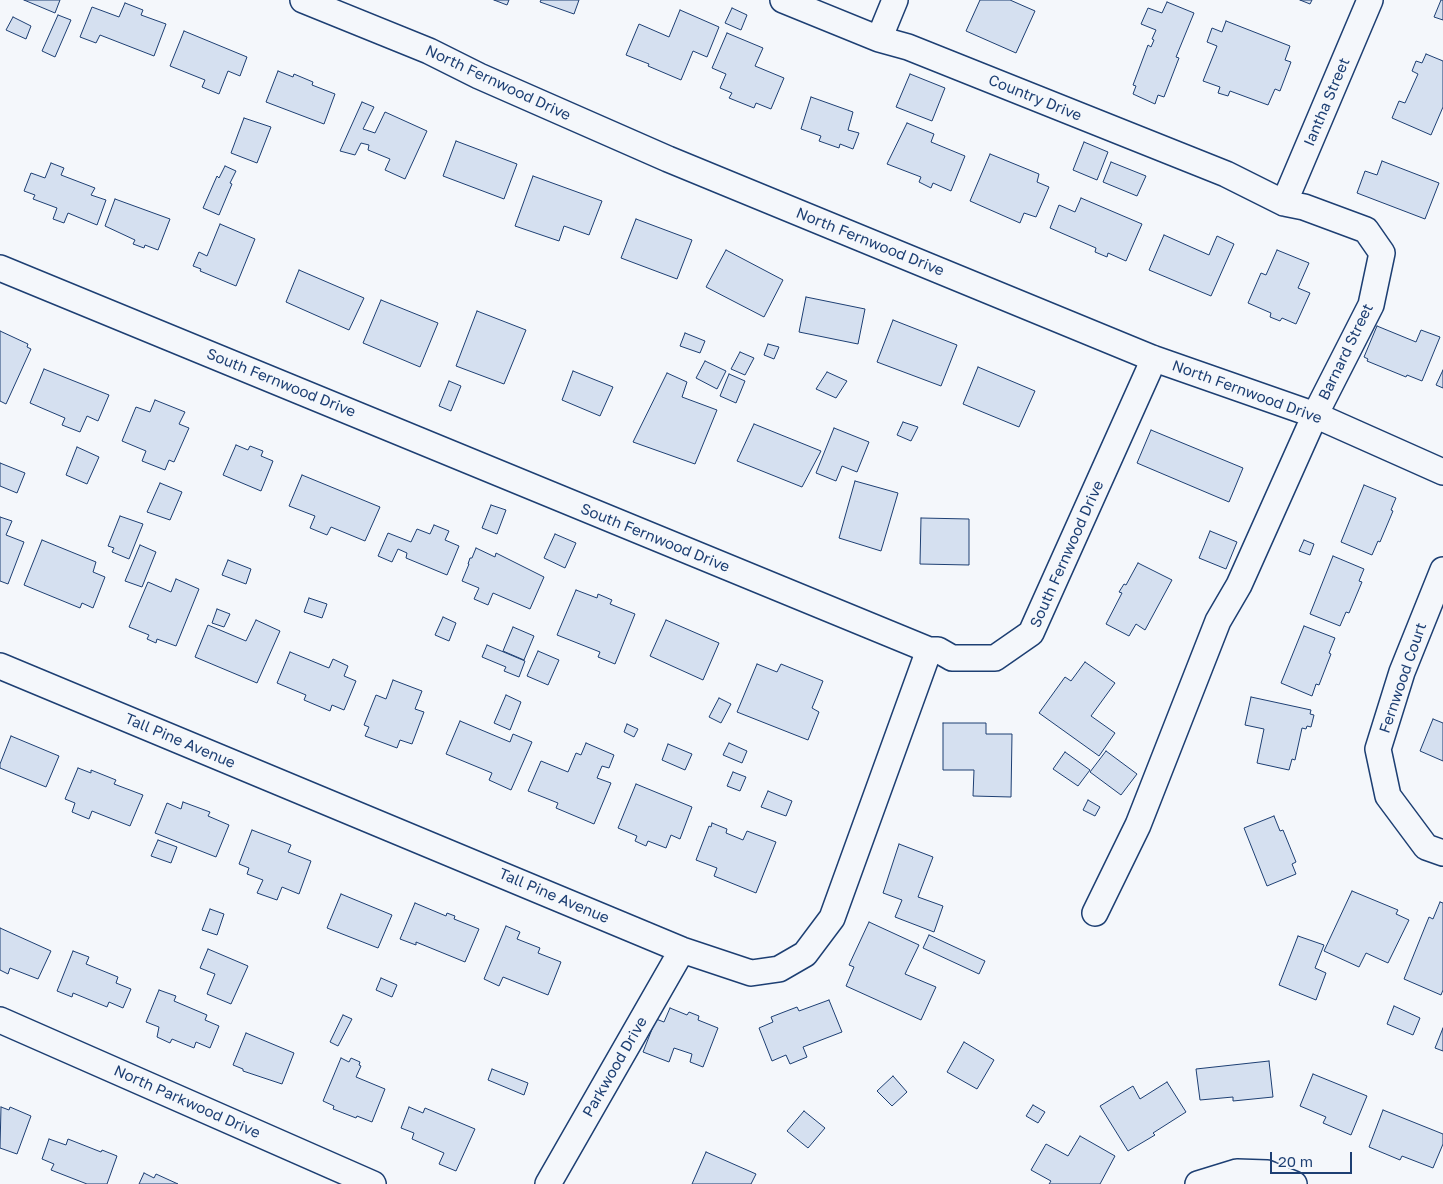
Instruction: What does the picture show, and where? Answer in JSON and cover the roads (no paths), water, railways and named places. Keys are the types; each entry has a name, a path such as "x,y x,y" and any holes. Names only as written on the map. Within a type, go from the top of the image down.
{"street":[{"name":"North Fernwood Drive","path":"303,0 429,50 479,76 668,159 1152,358 1316,416 1443,472"},
{"name":"Country Drive","path":"783,0 879,39 917,51 1226,174 1284,203"},
{"path":"879,39 895,0"},
{"name":"Iantha Street","path":"1284,203 1370,0"},
{"name":"Barnard Street","path":"1095,913 1138,825 1218,620 1240,585 1316,416 1371,305 1382,253 1366,230 1304,207 1284,203"},
{"name":"South Fernwood Drive","path":"0,268 929,650 938,650 952,658 995,658 1031,633 1145,379 1152,358"},
{"name":"Fernwood Court","path":"1443,570 1402,672 1378,749 1388,796 1426,847 1443,853"},
{"name":"Tall Pine Avenue","path":"0,666 682,950 751,973 779,969 805,954 832,918 929,650"},
{"name":"Parkwood Drive","path":"548,1184 682,950"},
{"name":"North Parkwood Drive","path":"0,1020 373,1184"},
{"path":"1198,1184 1237,1172 1267,1174 1294,1184"}]}
